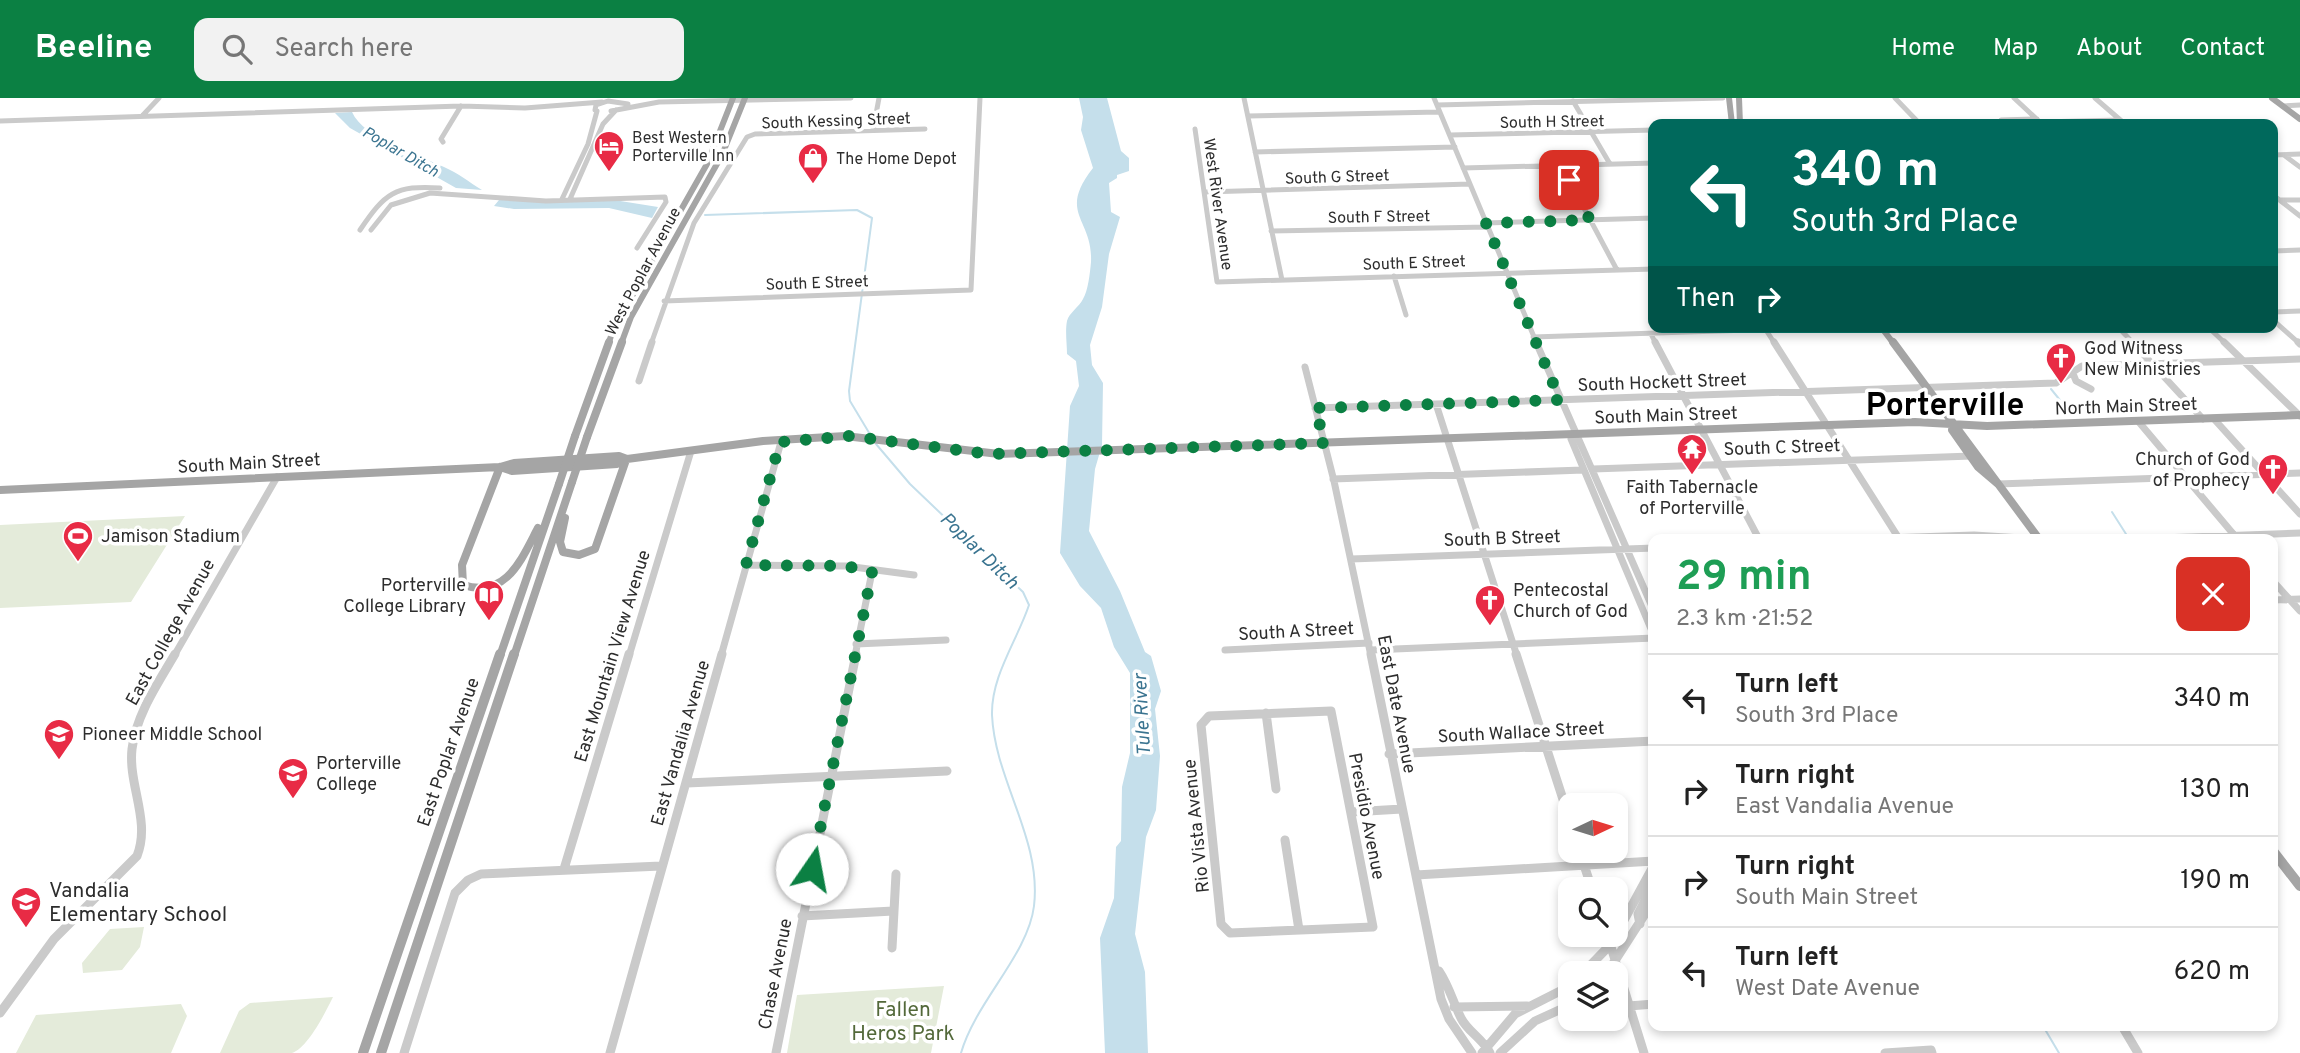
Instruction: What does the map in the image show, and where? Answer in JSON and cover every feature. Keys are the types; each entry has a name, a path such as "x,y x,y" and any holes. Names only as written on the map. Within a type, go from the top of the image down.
{"main road":[{"path":"1729,98 1731,119"},
{"path":"1739,98 1740,119"},
{"path":"2272,98 2300,119"},
{"name":"West Poplar Avenue","path":"566,463 615,326 706,163 732,99"},
{"name":"West Poplar Avenue","path":"578,463 634,310 722,155 744,99"},
{"path":"1886,333 1998,479 1998,484"},
{"name":"North Main Street","path":"1953,423 1987,426 2300,416"},
{"path":"1953,423 1952,430 1989,480 1998,484 2035,534"},
{"name":"South Main Street","path":"0,490 500,467 512,471 617,464 627,459 691,451 860,437 962,453 1056,452 1701,429 1953,423"},
{"path":"572,482 560,547 565,554 575,556 591,552 599,542 627,459"},
{"name":"East Poplar Avenue","path":"363,1053 566,463"},
{"name":"East Poplar Avenue","path":"381,1053 578,463"},
{"path":"500,467 462,565 460,575 463,585 485,589 509,577 551,505"},
{"path":"2278,857 2300,886"}],"street":[{"path":"143,115 159,98"},
{"path":"385,108 392,98"},
{"path":"551,107 556,98"},
{"path":"0,119 461,106 595,108 611,104 686,98"},
{"path":"666,102 686,98"},
{"path":"595,108 611,104 732,99 851,98"},
{"path":"873,130 879,98"},
{"name":"South E Street","path":"664,301 971,290 980,98"},
{"path":"1244,98 1282,280"},
{"path":"1434,98 1560,400 1648,597"},
{"path":"1248,116 1572,100 1723,98"},
{"path":"1895,98 1915,119"},
{"path":"2095,98 2120,119"},
{"path":"2017,99 2037,119"},
{"path":"1572,100 1610,164"},
{"path":"570,199 611,104"},
{"path":"2282,106 2300,105"},
{"path":"443,142 441,139 461,106"},
{"path":"562,199 582,156 595,108"},
{"name":"South Kessing Street","path":"664,301 694,223 747,137 755,134 926,129"},
{"name":"West River Avenue","path":"1195,129 1217,282"},
{"name":"South H Street","path":"1450,135 1648,130"},
{"path":"1255,152 1455,147"},
{"path":"2278,155 2300,154"},
{"path":"2284,155 2300,167"},
{"path":"582,156 589,156"},
{"path":"1463,168 1648,163"},
{"path":"1561,165 1617,270"},
{"name":"South G Street","path":"1205,192 1470,184"},
{"path":"360,230 382,197 395,190 413,186 540,201 665,197 666,202 637,248"},
{"path":"395,190 405,198"},
{"path":"371,230 387,208 405,198 430,193 458,192"},
{"path":"2278,200 2300,200"},
{"path":"2278,201 2300,216"},
{"path":"368,218 378,218"},
{"name":"South F Street","path":"1271,231 1648,218"},
{"path":"2278,250 2300,250"},
{"name":"South E Street","path":"1217,282 1648,269"},
{"path":"1394,276 1406,315"},
{"path":"639,381 664,301"},
{"path":"2278,312 2300,312"},
{"path":"2278,324 2300,344"},
{"path":"1533,337 1680,333"},
{"path":"1768,333 1896,534"},
{"path":"2124,333 2203,419"},
{"path":"2130,333 2155,359 2153,364"},
{"path":"2214,333 2300,416"},
{"path":"1651,334 1756,534"},
{"name":"South Hockett Street","path":"1315,408 2056,383 2082,366 2298,361"},
{"name":"East Date Avenue","path":"1305,367 1325,443 1370,646 1389,754 1444,1007 1451,1023 1468,1042 1472,1053"},
{"path":"2072,372 2076,381 2091,389"},
{"path":"1436,404 1561,793"},
{"path":"2214,419 2300,514"},
{"path":"2138,421 2233,534"},
{"path":"1575,434 1571,439 1648,623"},
{"name":"East Vandalia Avenue","path":"610,1053 780,442"},
{"name":"East Mountain View Avenue","path":"564,869 691,451"},
{"name":"South C Street","path":"1593,469 1972,456"},
{"path":"1333,479 1583,470"},
{"path":"1998,484 2300,473"},
{"name":"East College Avenue","path":"0,1013 54,939 113,884 136,856 143,841 132,772 136,726 146,704 277,477"},
{"path":"2278,534 2300,533"},
{"name":"South B Street","path":"1351,559 1648,548"},
{"path":"746,565 846,566 872,572 914,575"},
{"name":"Chase Avenue","path":"776,1053 872,572"},
{"path":"2278,585 2296,599 2300,611"},
{"path":"2278,600 2296,599"},
{"name":"South A Street","path":"1225,650 1513,644 1648,637"},
{"path":"856,643 946,640"},
{"name":"Presidio Avenue","path":"1266,713 1331,711 1373,927 1299,930"},
{"path":"1266,713 1276,789"},
{"name":"Rio Vista Avenue","path":"1266,713 1209,716 1201,725 1222,924 1225,930 1236,934 1299,930"},
{"name":"South Wallace Street","path":"1389,754 1648,741"},
{"path":"687,783 947,771"},
{"path":"1351,812 1402,809"},
{"path":"1284,839 1299,930"},
{"path":"1584,865 1588,877"},
{"path":"1416,875 1584,865 1648,871"},
{"path":"404,1053 454,893 468,880 481,874 662,866"},
{"path":"892,948 896,874"},
{"path":"1628,910 1648,880"},
{"path":"1640,924 1638,914 1648,886"},
{"path":"1617,960 1648,910"},
{"path":"803,916 893,911"},
{"path":"1592,961 1603,947"},
{"path":"1612,947 1644,1053"},
{"name":"East Date Avenue","path":"1438,971 1448,984 1454,1007 1462,1021 1483,1040 1486,1051"},
{"path":"1468,1042 1486,1051 1502,1026 1531,1006 1558,992"},
{"path":"1629,1006 1648,1004"},
{"path":"1454,1007 1531,1006"},
{"path":"1500,1053 1535,1021 1558,1010"},
{"path":"2125,1031 2138,1053"},
{"path":"1885,1053 1931,1052"}],"green space":[{"name":"Jamison Stadium","path":"185,516 131,602 0,608 0,525"},
{"path":"144,927 140,947 122,970 83,973 82,963 110,929"},
{"name":"Fallen Heros Park","path":"944,986 931,1053 787,1053 797,995"},
{"path":"333,997 310,1037 292,1053 220,1053 239,1011 250,1003"},
{"path":"181,1004 187,1016 171,1053 16,1053 36,1015"}],"water":[{"name":"Tule River","path":"1079,98 1107,98 1121,151 1129,158 1129,171 1117,175 1117,178 1109,183 1111,212 1120,217 1109,254 1102,307 1090,345 1092,365 1103,383 1102,445 1095,469 1089,531 1120,591 1145,652 1151,656 1161,691 1155,709 1160,756 1156,810 1146,837 1135,934 1145,972 1148,1053 1105,1053 1100,938 1114,898 1116,847 1121,841 1122,787 1130,753 1130,673 1114,647 1101,608 1080,586 1060,553 1070,406 1079,386 1076,361 1067,354 1066,325 1070,315 1085,296 1091,262 1087,235 1077,206 1083,183 1093,168 1081,130 1083,117"},
{"path":"352,112 358,122 380,138 449,169 482,190 456,188 350,128 335,113"},
{"path":"499,200 614,200 658,207 652,218 609,208 514,209 494,206"}],"waterway":[{"name":"Poplar Ditch","path":"705,215 857,210 872,218 849,391 850,401 871,436"},
{"path":"2051,389 2072,415"},
{"name":"Poplar Ditch","path":"876,444 910,484 1023,592 1029,605 1000,673 992,715 1001,763 1031,857 1035,881 1034,906 1022,942 978,1015 961,1053"},
{"path":"2112,512 2126,534"},
{"path":"2046,1031 2059,1053"}],"place":[{"name":"Best Western Porterville Inn","path":"609,173"},
{"name":"The Home Depot","path":"813,185"},
{"name":"God Witness New Ministries","path":"2061,385"},
{"name":"Faith Tabernacle of Porterville","path":"1692,476"},
{"name":"Church of God of Prophecy","path":"2273,496"},
{"name":"Jamison Stadium","path":"78,563"},
{"name":"Porterville College Library","path":"489,622"},
{"name":"Pentecostal Church of God","path":"1490,627"},
{"name":"Pioneer Middle School","path":"59,761"},
{"name":"Porterville College","path":"293,800"},
{"name":"Vandalia Elementary School","path":"26,929"}],"district":[{"name":"Porterville","path":"1945,404"}],"route":[{"path":"812,869 872,572 846,566 746,565 780,442 849,436 952,452 989,454 1325,443 1315,408 1560,400 1486,223 1590,220 1569,180"}]}
